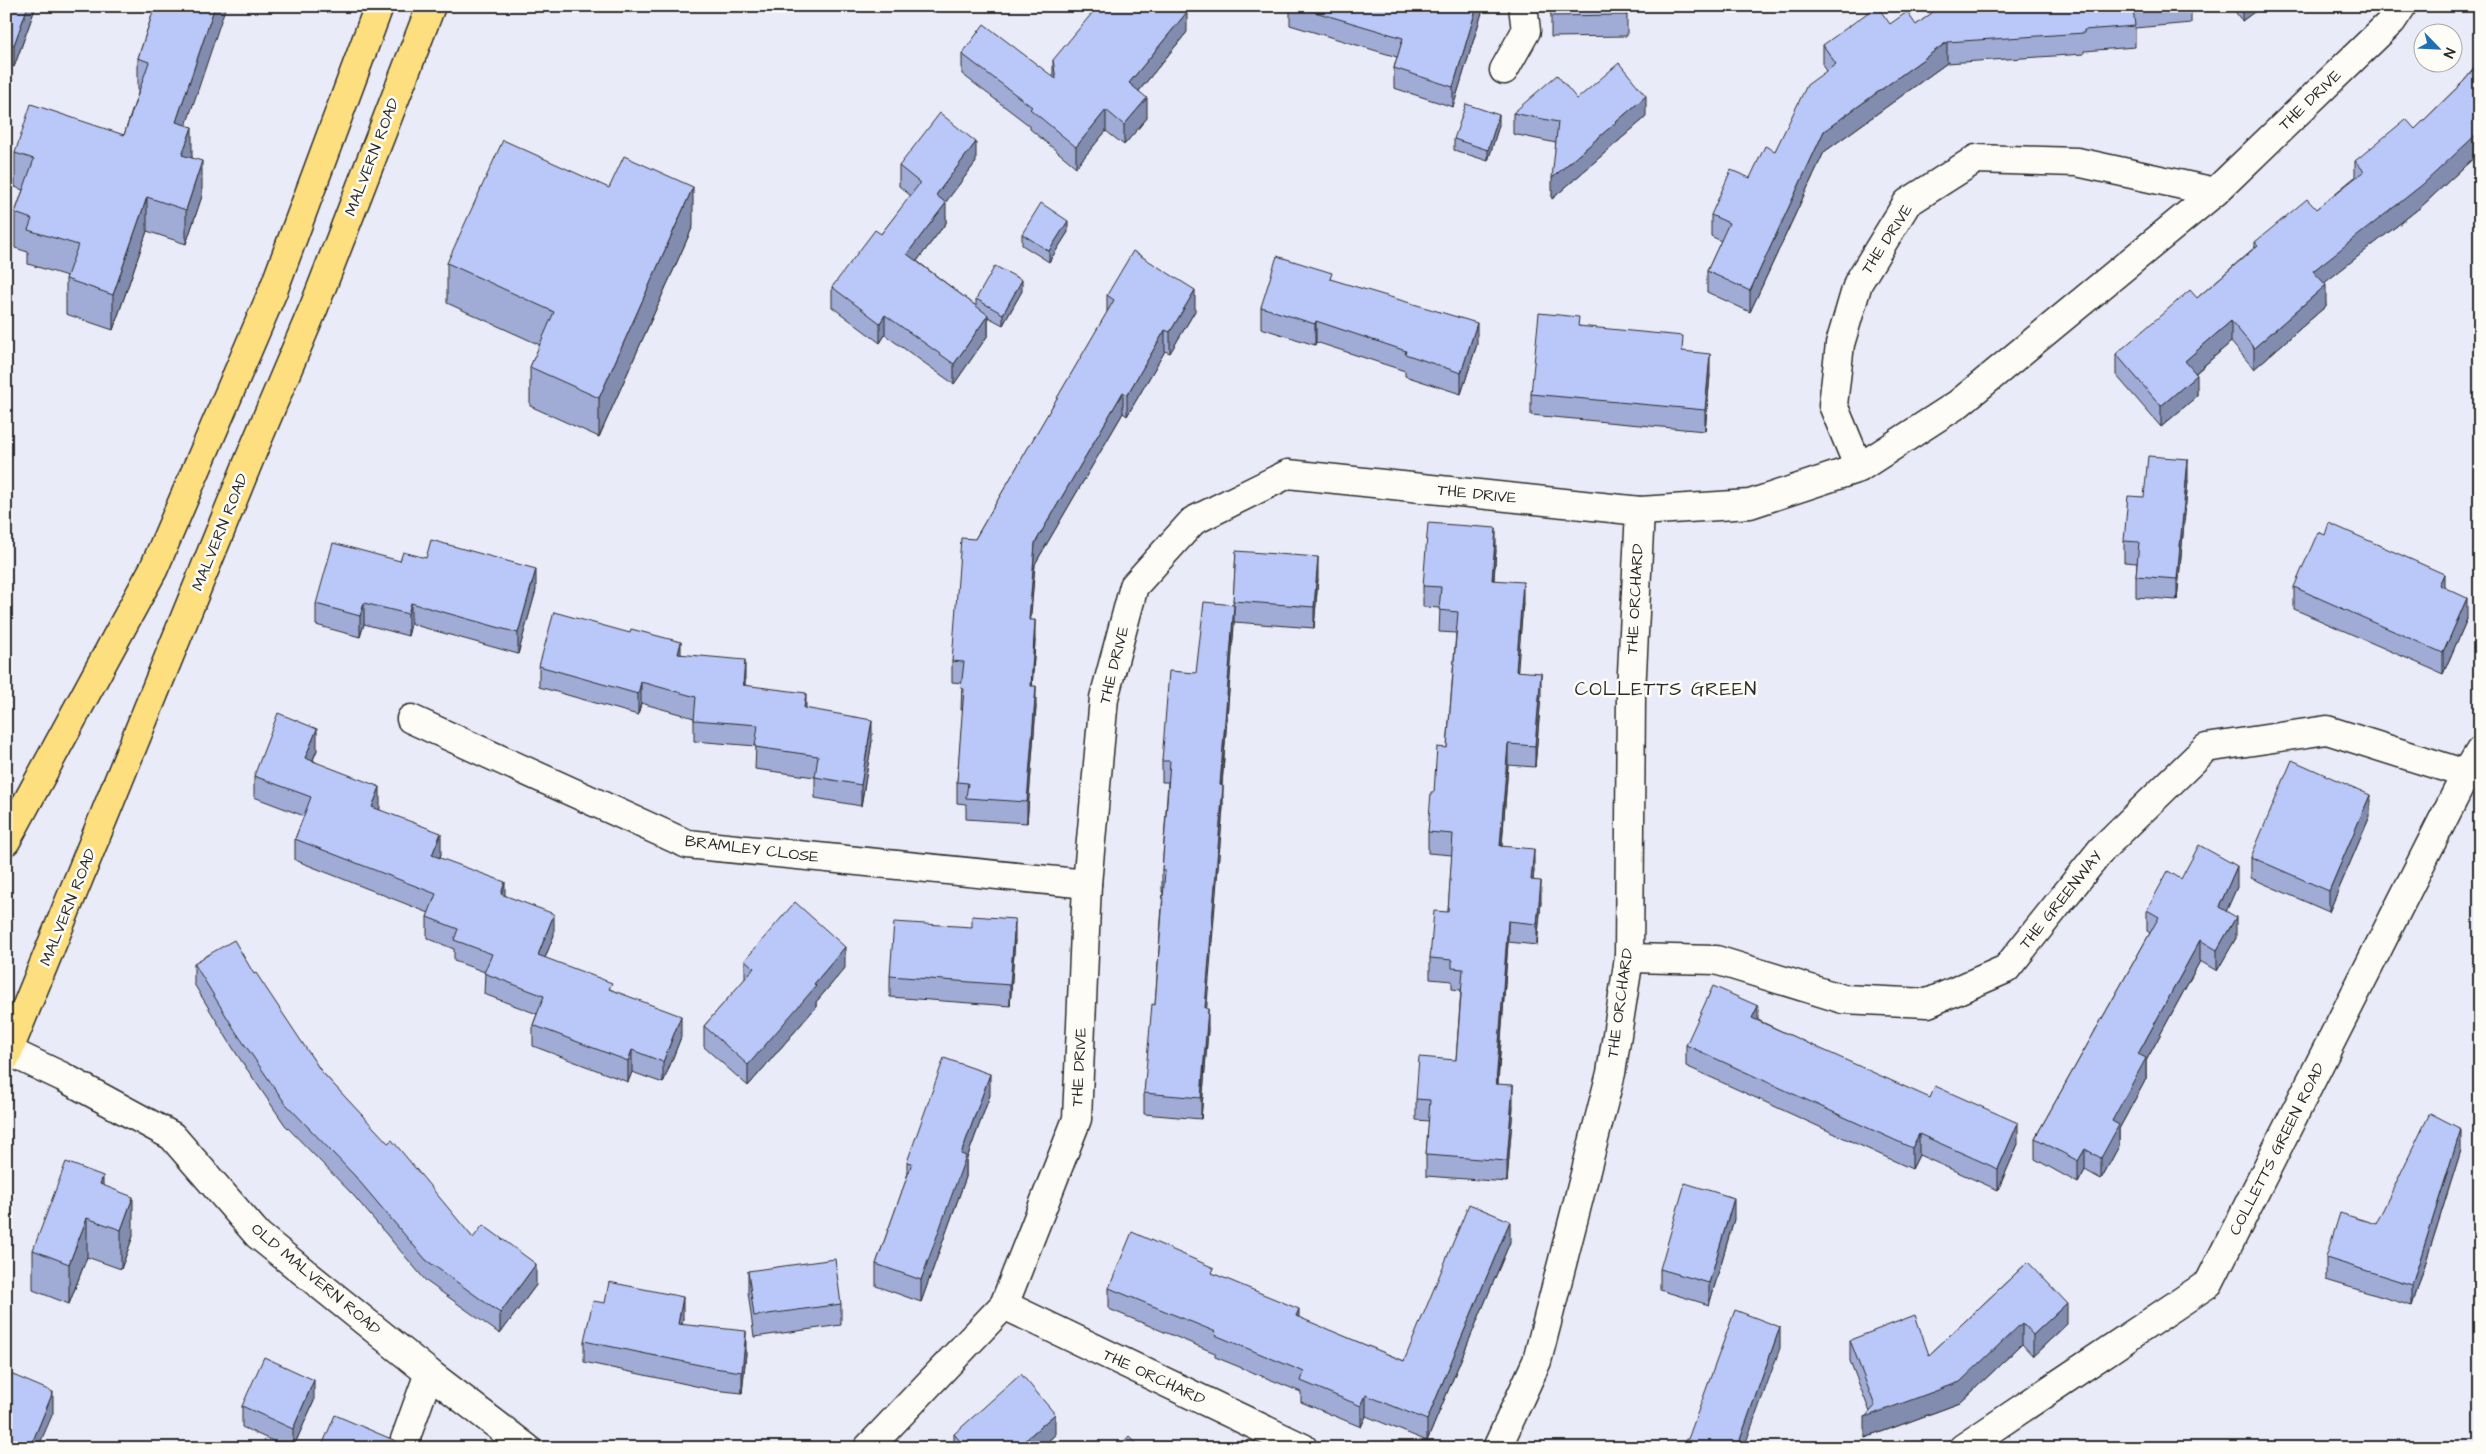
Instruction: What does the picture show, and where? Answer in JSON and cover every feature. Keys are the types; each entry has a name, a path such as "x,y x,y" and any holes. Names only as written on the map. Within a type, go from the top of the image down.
{"highway":[{"path":"6,841 154,568 273,291 379,6"},
{"name":"MALVERN ROAD","path":"7,1053 254,448 314,307 431,6"},
{"path":"273,291 314,307"}],"street":[{"path":"1504,70 1526,31 1523,6"},
{"name":"THE DRIVE","path":"868,1448 1004,1306 1077,1119 1087,884 1104,698 1134,586 1193,521 1288,474 1640,511 1750,504 1859,468 1958,404 2216,192 2392,21 2402,6"},
{"name":"THE DRIVE","path":"1859,468 1833,405 1840,344 1858,283 1907,203 1976,159 2077,162 2216,192"},
{"name":"THE ORCHARD","path":"1497,1448 1537,1361 1611,1073 1629,958 1630,693 1640,511"},
{"name":"BRAMLEY CLOSE","path":"411,719 686,844 1087,884"},
{"name":"THE GREENWAY","path":"1629,958 1716,960 1843,999 1928,1003 2006,969 2102,849 2206,748 2327,730 2466,774"},
{"name":"COLLETTS GREEN ROAD","path":"1963,1448 2209,1283 2466,774 2480,751"},
{"name":"OLD MALVERN ROAD","path":"7,1053 63,1077 172,1136 258,1235 429,1373 527,1448"},
{"name":"THE ORCHARD","path":"1004,1306 1303,1448"},
{"path":"402,1448 429,1373"}],"building":[{"path":"6,6 28,6 14,45 6,43"},
{"path":"155,6 215,6 176,122 192,127 182,155 202,161 186,210 147,197 113,295 66,279 78,245 28,230 32,219 15,213 34,159 15,153 31,104 124,135 149,62 138,58"},
{"path":"1098,6 1180,6 1187,12 1129,83 1147,98 1124,125 1106,110 1076,147 1030,109 1032,107 962,54 984,24 1056,79 1053,60"},
{"path":"1295,6 1477,6 1453,87 1394,68 1403,38"},
{"path":"1551,6 1626,6 1627,15 1551,16"},
{"path":"1877,6 1890,24 1907,12 1916,25 1941,6 2138,6 2133,7 2135,26 2084,30 2084,33 1947,42 1824,131 1750,291 1707,271 1729,223 1711,215 1731,170 1750,178 1765,146 1775,151 1807,85 1836,64 1823,45"},
{"path":"2480,61 2480,131 2422,185 2313,271 2326,285 2254,348 2231,321 2185,361 2197,375 2161,406 2116,354 2190,290 2197,298 2258,245 2255,242 2307,199 2316,209 2364,171 2355,161 2406,119 2415,129 2464,81"},
{"path":"1619,63 1646,96 1552,178 1558,122 1513,113 1557,75 1577,99"},
{"path":"1466,104 1499,115 1488,150 1454,139"},
{"path":"940,113 976,142 936,195 946,203 907,254 988,315 954,364 885,315 880,323 832,287 875,230 881,234 920,183 899,166"},
{"path":"503,140 609,188 624,156 693,187 599,398 530,367 554,312 447,263"},
{"path":"1041,203 1068,221 1049,251 1022,234"},
{"path":"1133,251 1195,290 1170,332 1165,330 1127,395 1123,392 1035,543 1029,620 1035,620 1031,686 1036,686 1027,802 966,798 968,783 957,782 964,689 961,688 964,662 952,661 961,538 975,539 1114,300 1107,295"},
{"path":"1277,256 1332,273 1330,279 1477,323 1461,373 1405,354 1406,351 1316,321 1315,324 1261,307"},
{"path":"995,266 1022,280 1003,314 976,299"},
{"path":"1539,313 1579,317 1578,326 1683,336 1682,351 1710,354 1705,410 1531,394"},
{"path":"2148,456 2188,459 2177,579 2136,576 2139,542 2124,541 2128,496 2144,497"},
{"path":"2480,461 2480,473 2474,470"},
{"path":"1428,523 1496,528 1492,580 1523,582 1516,671 1541,673 1535,746 1508,744 1500,846 1534,849 1531,880 1541,881 1537,924 1508,921 1496,1084 1513,1085 1507,1161 1426,1155 1430,1100 1416,1099 1419,1057 1456,1060 1463,969 1452,968 1452,960 1430,958 1434,911 1448,912 1453,834 1428,832 1431,792 1434,792 1437,747 1447,748 1458,612 1439,610 1441,587 1423,586"},
{"path":"2329,523 2444,574 2439,585 2467,598 2443,653 2294,587 2318,532 2325,535"},
{"path":"431,540 536,569 518,633 411,603 408,614 364,603 360,616 316,604 333,543 400,561 403,552 426,558"},
{"path":"1236,551 1318,557 1314,607 1233,601"},
{"path":"1204,602 1234,605 1220,785 1223,786 1205,1008 1208,1009 1201,1098 1144,1093 1152,1004 1155,1005 1165,871 1162,871 1170,761 1162,761 1169,671 1196,673"},
{"path":"554,612 630,633 631,629 681,642 678,654 745,660 743,685 806,693 804,708 872,720 861,785 815,777 818,756 755,747 758,725 694,720 696,697 641,682 638,694 539,666"},
{"path":"278,713 317,729 305,758 380,787 372,807 441,833 432,855 505,882 501,894 554,914 538,955 612,983 609,989 681,1016 663,1062 632,1050 628,1061 533,1025 544,996 484,973 492,954 454,940 458,929 427,917 436,894 295,839 311,797 254,776"},
{"path":"2292,760 2370,795 2329,891 2251,857"},
{"path":"2199,845 2237,866 2219,907 2236,917 2217,950 2200,940 2138,1054 2146,1058 2112,1121 2119,1125 2101,1158 2085,1149 2078,1161 2035,1138 2159,917 2147,910 2168,871 2181,879"},
{"path":"795,902 845,947 814,984 816,986 748,1065 704,1026 754,968 745,960"},
{"path":"972,916 1015,919 1010,985 890,976 894,922 972,927"},
{"path":"234,940 254,974 256,973 321,1071 388,1143 392,1140 473,1238 483,1225 536,1264 500,1313 426,1260 354,1175 285,1103 236,1032 194,963"},
{"path":"1713,986 1758,1006 1752,1018 1930,1098 1935,1086 2018,1123 1998,1169 1919,1134 1912,1148 1686,1045"},
{"path":"944,1058 990,1074 961,1154 966,1156 921,1280 876,1264 912,1163 907,1162"},
{"path":"2430,1113 2461,1129 2412,1285 2326,1258 2340,1213 2376,1224"},
{"path":"66,1162 103,1176 100,1184 133,1197 121,1230 87,1218 69,1264 33,1250"},
{"path":"1685,1183 1734,1198 1709,1283 1660,1269"},
{"path":"1469,1204 1510,1221 1427,1420 1366,1395 1361,1406 1301,1381 1304,1372 1215,1335 1216,1332 1109,1288 1132,1232 1214,1268 1212,1273 1299,1309 1296,1316 1404,1361"},
{"path":"835,1259 841,1304 754,1316 748,1271"},
{"path":"2028,1262 2067,1303 2033,1335 2022,1323 1960,1382 1865,1417 1875,1406 1850,1340 1915,1315 1929,1355"},
{"path":"609,1282 683,1297 678,1324 746,1331 742,1372 584,1341 593,1301 605,1303"},
{"path":"1735,1310 1780,1327 1737,1448 1683,1448 1686,1439 1688,1439"},
{"path":"264,1357 314,1380 293,1429 242,1406"},
{"path":"6,1372 53,1392 30,1448 6,1448"},
{"path":"1021,1374 1055,1414 1016,1448 966,1448 954,1434"},
{"path":"335,1415 396,1441 394,1448 321,1448"},
{"path":"1129,1436 1141,1448 1118,1448"}],"district":[{"name":"COLLETTS GREEN","path":"1666,689"}]}
